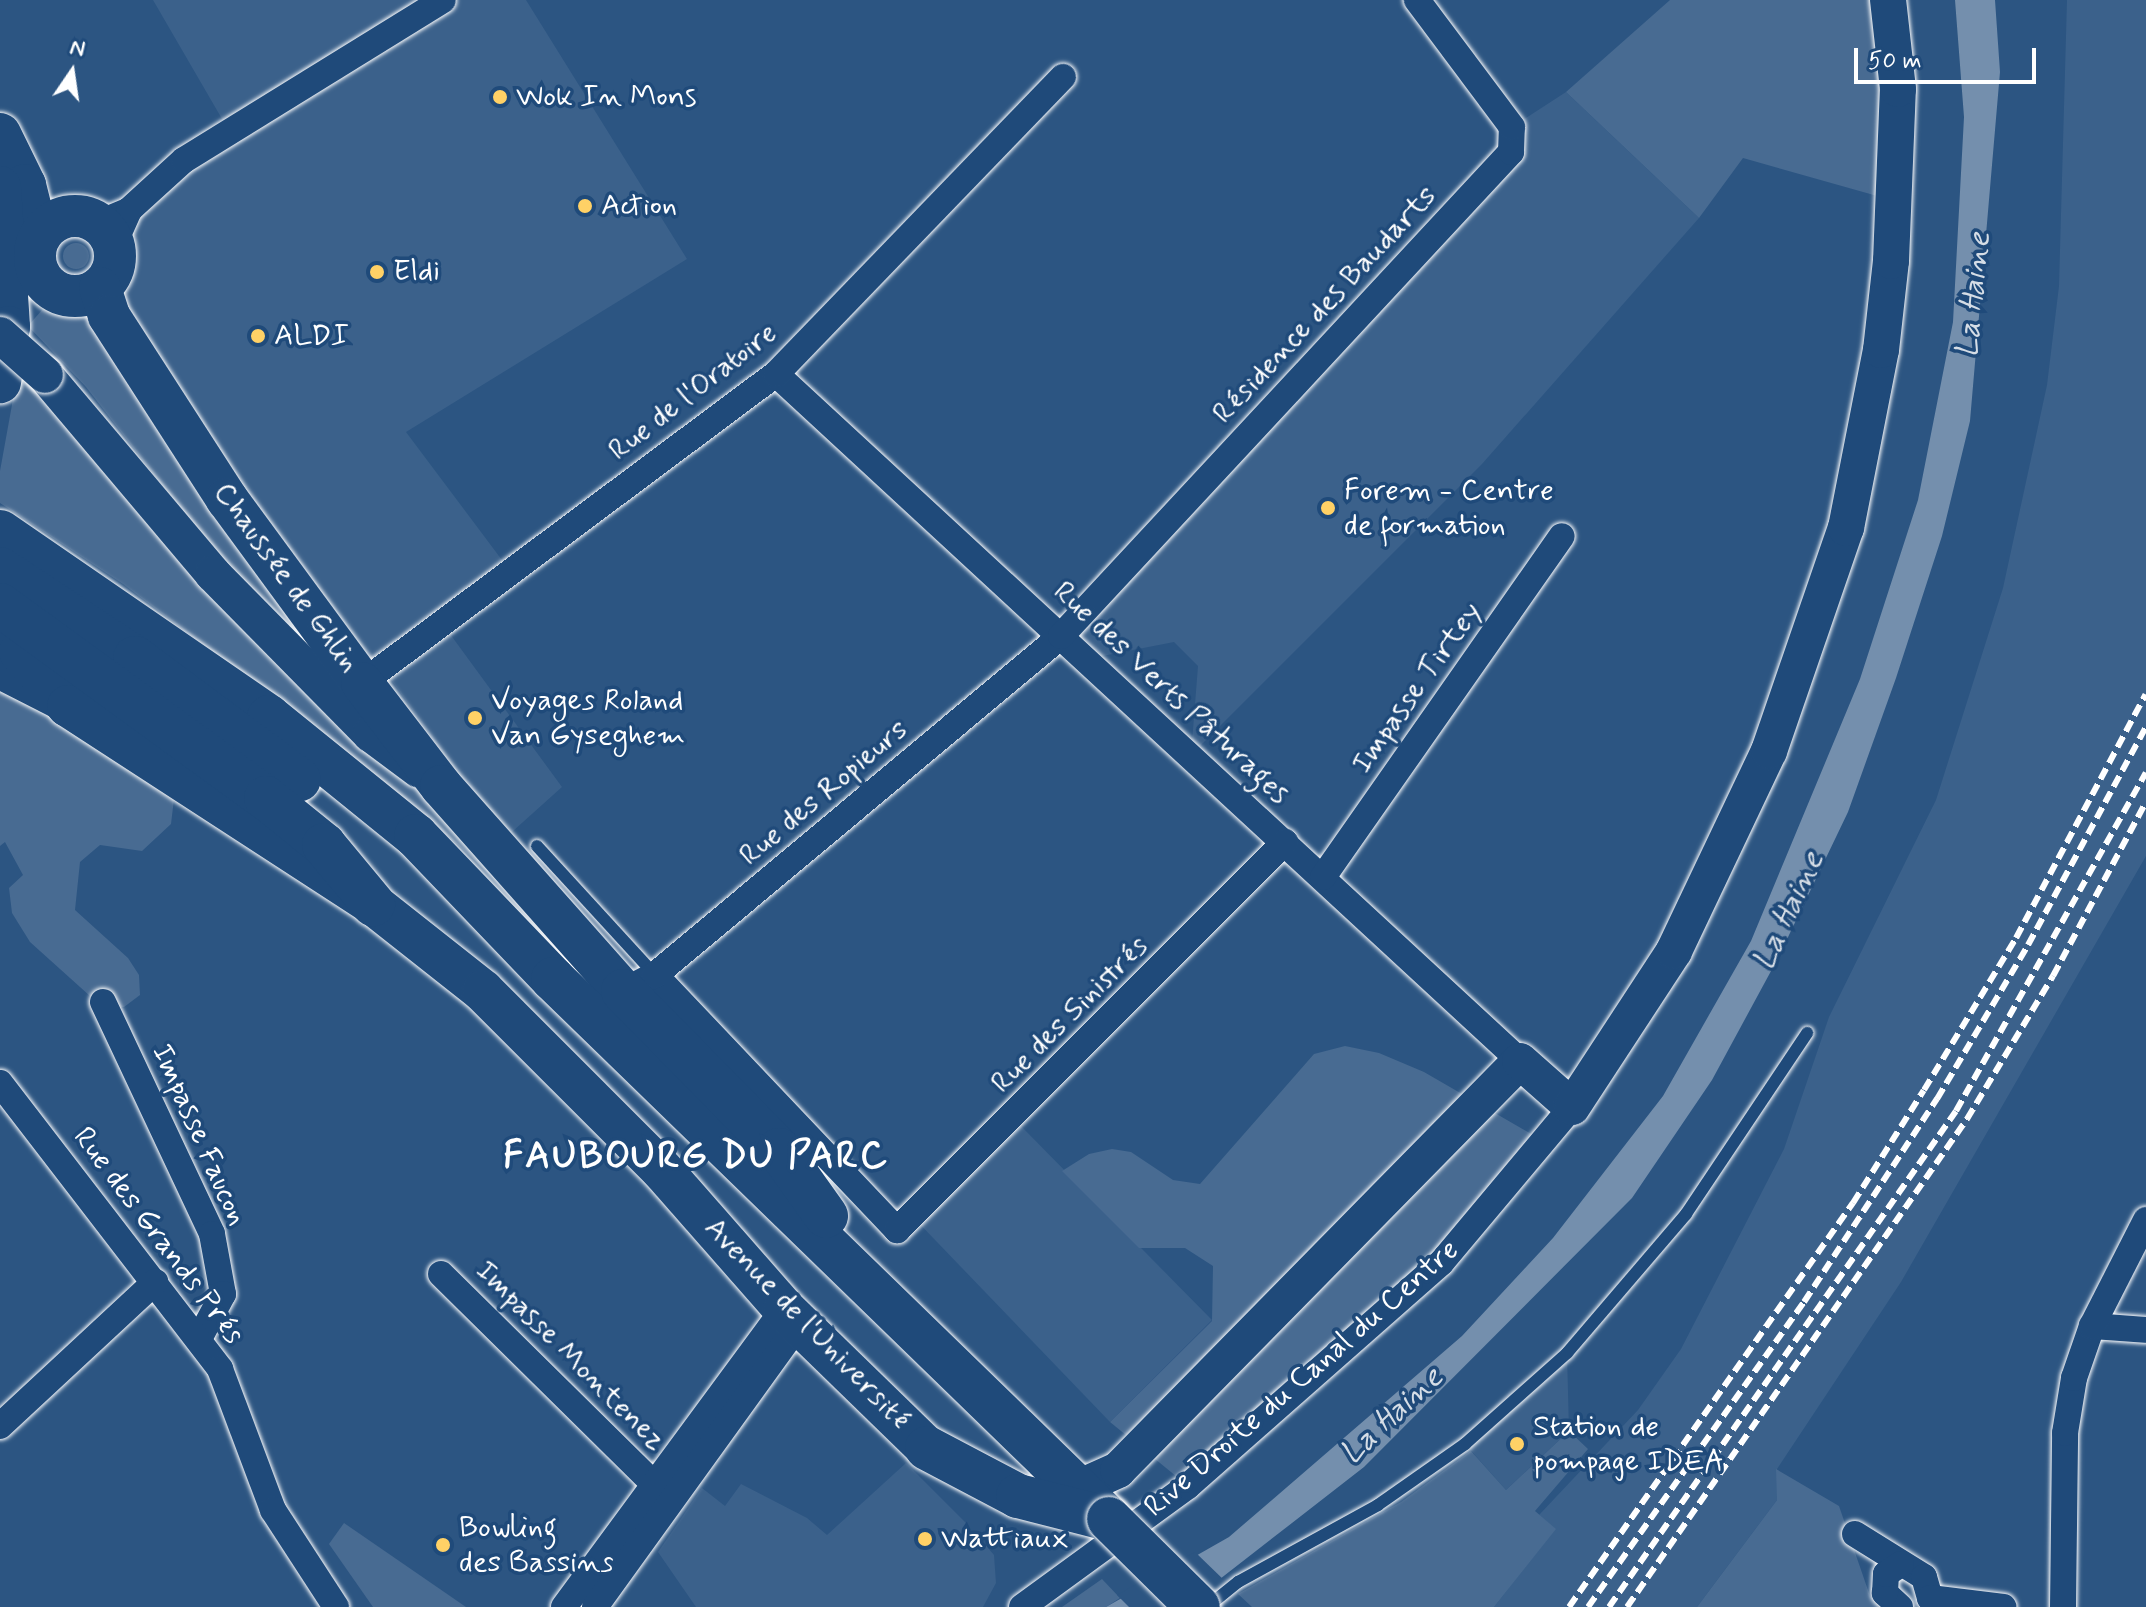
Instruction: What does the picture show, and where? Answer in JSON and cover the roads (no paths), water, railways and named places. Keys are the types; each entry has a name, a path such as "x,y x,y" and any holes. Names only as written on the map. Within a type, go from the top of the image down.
{"highway":[{"path":"0,532 47,598 252,743 553,979"},
{"path":"20,563 269,717 416,836 553,979 1198,1607"},
{"path":"0,605 266,798 324,845 373,904"},
{"path":"639,983 779,1150 887,1303"},
{"path":"927,1448 1018,1496 1109,1519"}],"main road":[{"path":"0,121 46,194 104,223 115,261 100,288 72,297 58,293 36,263 25,185 0,134"},
{"path":"0,187 5,331 0,382"},
{"path":"5,331 36,263 43,229 104,223"},
{"name":"Chaussée de Ghlin","path":"100,288 109,316 227,499 441,786 518,847 639,983"},
{"name":"Avenue de l'Université","path":"0,616 20,652 68,706 373,904 483,991 575,1080 792,1317 927,1448"}],"street":[{"path":"104,223 184,160 443,0"},
{"name":"Résidence des Baudarts","path":"1061,636 1511,152 1512,127 1417,0"},
{"name":"Rive Droite du Canal du Centre","path":"1022,1607 1188,1486 1441,1263 1572,1107 1674,951 1724,850 1785,710 1834,573 1865,442 1891,261 1898,89 1888,0"},
{"name":"Rue de l'Oratoire","path":"362,683 776,374 1063,77"},
{"path":"5,331 45,375 107,454 288,652 371,734 441,786"},
{"name":"Rue des Verts Pâturages","path":"776,374 1520,1061"},
{"name":"Impasse Tirtey","path":"1323,877 1562,536"},
{"name":"Rue des Ropieurs","path":"639,983 1061,636"},
{"path":"0,671 68,706"},
{"name":"Rue des Sinistrés","path":"639,983 897,1230 1285,842"},
{"name":"Impasse Faucon","path":"103,1002 212,1234 223,1294 199,1339"},
{"path":"1078,1488 1118,1470 1520,1061 1572,1107"},
{"name":"Rue des Grands Prés","path":"0,1083 220,1369 273,1510 336,1607"},
{"path":"2063,1607 2065,1433 2074,1378 2092,1326 2146,1220"},
{"name":"Impasse Montenez","path":"441,1274 654,1484"},
{"path":"0,1426 155,1282"},
{"path":"564,1607 654,1484 792,1317"},
{"path":"595,1607 792,1317"},
{"path":"2092,1326 2146,1330"},
{"path":"1855,1534 1924,1577 1925,1602 2003,1607"},
{"path":"1900,1607 1885,1593 1886,1574 1901,1564"}],"lane":[{"path":"1207,1607 1238,1582 1378,1505 1465,1444 1567,1353 1686,1214 1807,1033"}],"water":[{"name":"La Haine","path":"1955,0 1995,0 2000,72 1970,421 1942,536 1896,678 1848,812 1777,960 1712,1080 1632,1198 1364,1467 1184,1607 1106,1607 1229,1537 1462,1336 1553,1238 1663,1096 1751,941 1860,679 1918,500 1953,322 1964,117"}],"railway":[{"path":"1569,1607 1853,1203 2016,938 2146,694"},
{"path":"1588,1607 1804,1302 1937,1099 2028,945 2146,727"},
{"path":"1609,1607 1956,1111 2146,773"},
{"path":"1627,1607 1967,1119 2053,976 2146,802"}],"place":[{"name":"Wok In Mons","path":"500,97"},
{"name":"Action","path":"585,206"},
{"name":"Eldi","path":"377,272"},
{"name":"ALDI","path":"258,336"},
{"name":"Forem - Centre de formation","path":"1328,508"},
{"name":"Voyages Roland Van Gyseghem","path":"475,718"},
{"name":"Station de pompage IDEA","path":"1517,1444"},
{"name":"Wattiaux","path":"925,1539"},
{"name":"Bowling des Bassins","path":"443,1545"}],"district":[{"name":"FAUBOURG DU PARC","path":"696,1157"}]}
